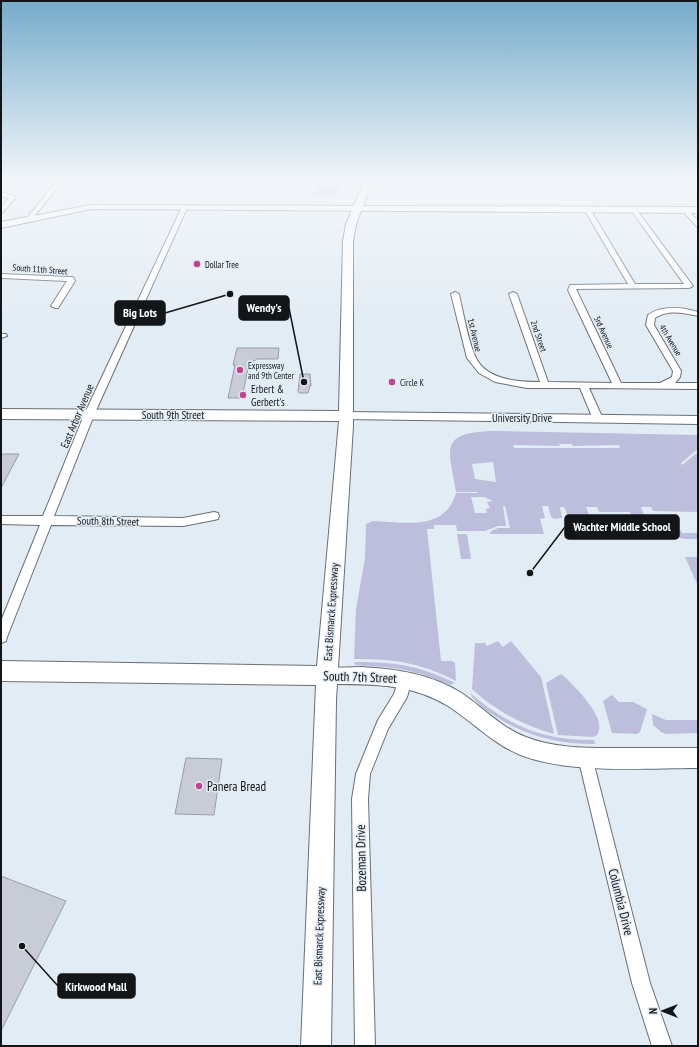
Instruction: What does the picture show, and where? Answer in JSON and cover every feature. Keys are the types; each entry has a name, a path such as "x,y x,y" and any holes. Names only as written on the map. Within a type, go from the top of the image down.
{"main road":[{"name":"East Bismarck Expressway","path":"316,1046 327,676 346,416 348,241 349,231"},
{"name":"South 9th Street","path":"1,414 346,416"},
{"name":"South 7th Street","path":"1,671 327,676"}],"street":[{"name":"East Arbor Avenue","path":"1,637 89,415 174,231"},
{"path":"599,231 633,287 689,286 649,231"},
{"name":"South 11th Street","path":"1,276 70,279 71,281 55,306"},
{"name":"3rd Avenue","path":"618,386 572,290 573,287 633,287"},
{"name":"1st Avenue","path":"455,294 469,354 474,362 487,374 498,380 512,384 545,385"},
{"name":"2nd Street","path":"513,294 545,385"},
{"name":"4th Avenue","path":"660,386 674,379 676,377 677,370 650,325 650,320 656,313 672,310 698,314"},
{"path":"545,385 698,386"},
{"path":"584,386 598,419"},
{"name":"University Drive","path":"346,416 698,420"},
{"name":"South 8th Street","path":"1,520 183,522 214,516"},
{"name":"South 7th Street","path":"327,676 373,675 405,679 429,686 456,701 500,734 524,746 561,756 698,758"},
{"name":"Bozeman Drive","path":"365,1046 360,855 361,793 363,774 383,725 400,697 405,679"},
{"name":"Columbia Drive","path":"585,757 641,983 662,1046"}],"shaded area":[{"path":"492,431 698,435 698,449 681,463 682,465 698,452 698,512 653,511 651,507 641,507 646,521 634,521 630,512 599,512 597,507 586,507 591,520 571,520 564,507 560,507 562,518 554,519 551,517 548,506 542,506 545,518 540,519 544,534 490,534 491,531 498,528 510,528 505,506 503,506 506,526 498,526 485,531 457,531 456,525 434,525 434,529 427,529 441,661 452,661 455,663 456,681 430,670 406,663 354,659 356,609 365,558 366,524 373,521 410,523 433,519 443,514 451,505 456,493 478,493 456,492 450,454 451,446 455,440 463,435 475,432","holes":["559,444 572,444 573,446 619,445 620,448 514,448 513,445 560,446","493,462 496,482 475,479 472,464","471,497 484,497 493,501 487,502 490,508 486,509 487,513 475,513"]},
{"path":"674,528 680,529 682,533 698,533 698,539 678,537 675,535"},
{"path":"457,534 467,534 471,559 461,559"},
{"path":"685,557 698,557 698,586"},
{"path":"498,641 503,647 511,641 541,677 554,734 520,722 500,711 472,689 475,643 485,643 487,646"},
{"path":"354,662 394,664 418,668 455,683 450,685 414,672 393,668 355,665"},
{"path":"561,674 584,697 595,713 599,728 597,735 593,737 558,735 546,683"},
{"path":"470,693 499,714 527,729 558,737 594,740 595,744 580,744 553,740 526,732 501,720 489,712 476,701"},
{"path":"612,695 619,702 633,702 647,709 640,732 637,734 612,733 603,701"},
{"path":"652,714 666,720 697,720 698,714 698,733 666,734 661,732 653,725"}],"building":[{"name":"Expressway and 9th Center","path":"237,348 279,348 278,359 257,359 249,364 242,398 228,398 235,365 233,365"},
{"path":"300,374 310,374 311,386 308,393 299,393 298,391"},
{"path":"1,454 19,454 1,488"},
{"name":"Panera Bread","path":"186,758 222,759 214,815 175,814"},
{"path":"1,876 66,901 1,1031"}],"place":[{"name":"Dollar Tree","path":"197,264"},
{"name":"Big Lots","path":"230,294"},
{"name":"Expressway and 9th Center","path":"240,370"},
{"name":"Wendy's","path":"304,382"},
{"name":"Circle K","path":"392,382"},
{"name":"Erbert & Gerbert's","path":"243,395"},
{"name":"Wachter Middle School","path":"530,573"},
{"name":"Panera Bread","path":"199,786"},
{"name":"Kirkwood Mall","path":"22,946"}]}
